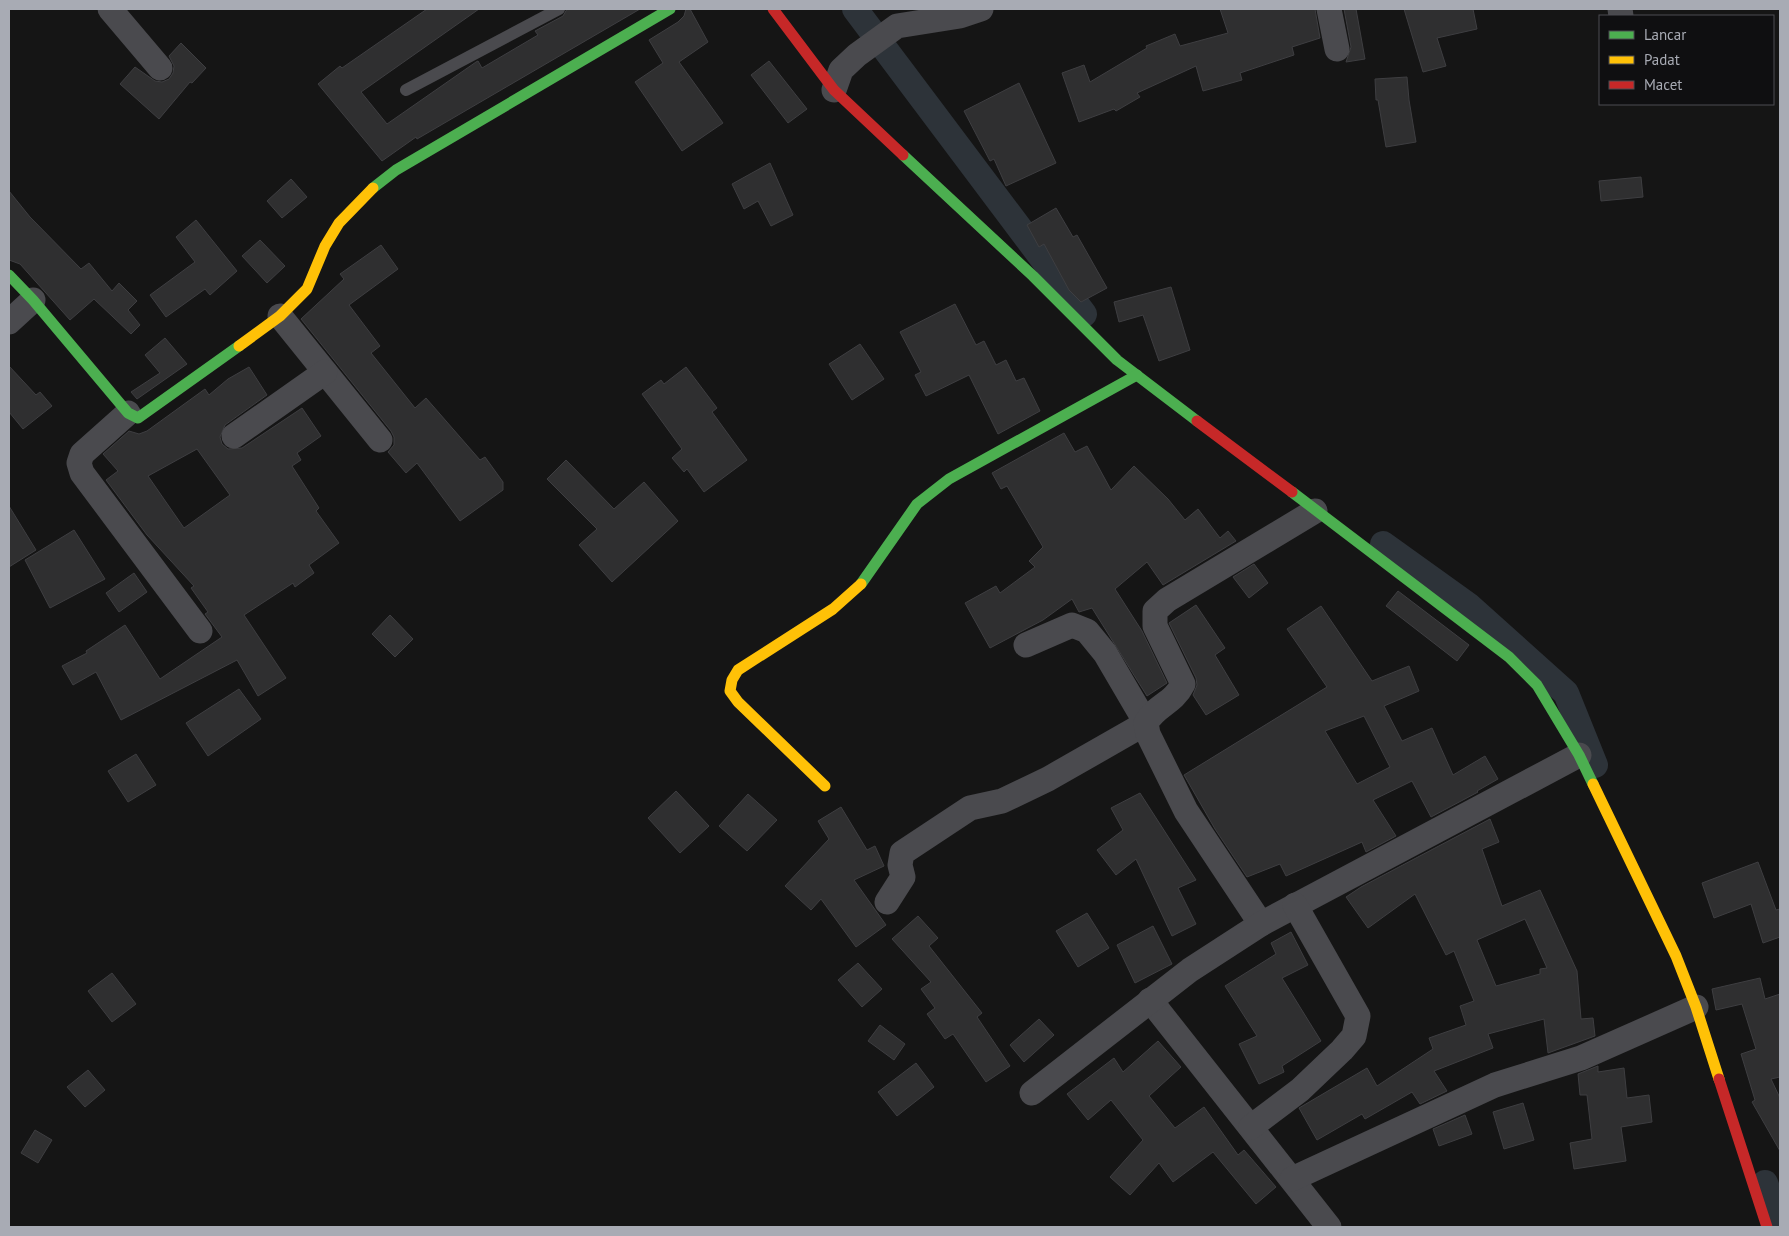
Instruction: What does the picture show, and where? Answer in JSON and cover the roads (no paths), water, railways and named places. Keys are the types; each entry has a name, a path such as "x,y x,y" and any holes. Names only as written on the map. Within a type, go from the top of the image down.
{"main road":[{"path":"9,275 33,300 128,413 138,418 280,316 307,289 325,246 339,223 364,195 396,170 670,9"},
{"path":"772,9 844,72 1033,276 1096,341 1137,375 1509,657 1537,685 1579,755 1676,956 1696,1007 1767,1227"},
{"path":"825,786 738,702 730,691 732,680 738,670 833,609 863,582 917,504 949,479 1137,375"}],"street":[{"path":"110,9 160,68"},
{"path":"844,72 890,17 960,16 981,9"},
{"path":"1329,9 1337,49"},
{"path":"9,322 33,300"},
{"path":"280,316 380,440"},
{"path":"234,436 325,372"},
{"path":"128,413 82,454 80,463 82,473 200,631"},
{"path":"887,902 903,877 900,865 902,852 970,808 1002,801 1146,723 1151,713 1177,696 1183,684 1155,626 1155,611 1167,600 1315,511"},
{"path":"1026,645 1072,626 1087,631 1105,654 1146,723 1148,734 1186,811 1261,924"},
{"path":"1032,1093 1190,970 1261,924 1579,755"},
{"path":"1251,1127 1300,1090 1342,1050 1354,1036 1358,1026 1358,1016 1295,905"},
{"path":"1150,1000 1329,1227"},
{"path":"1292,1179 1495,1086 1581,1058 1696,1007"}],"lane":[{"path":"406,90 559,9"}],"waterway":[{"path":"855,9 1084,314"},
{"path":"1383,544 1468,605 1566,693 1595,765"},
{"path":"1765,1183 1780,1222"}]}
